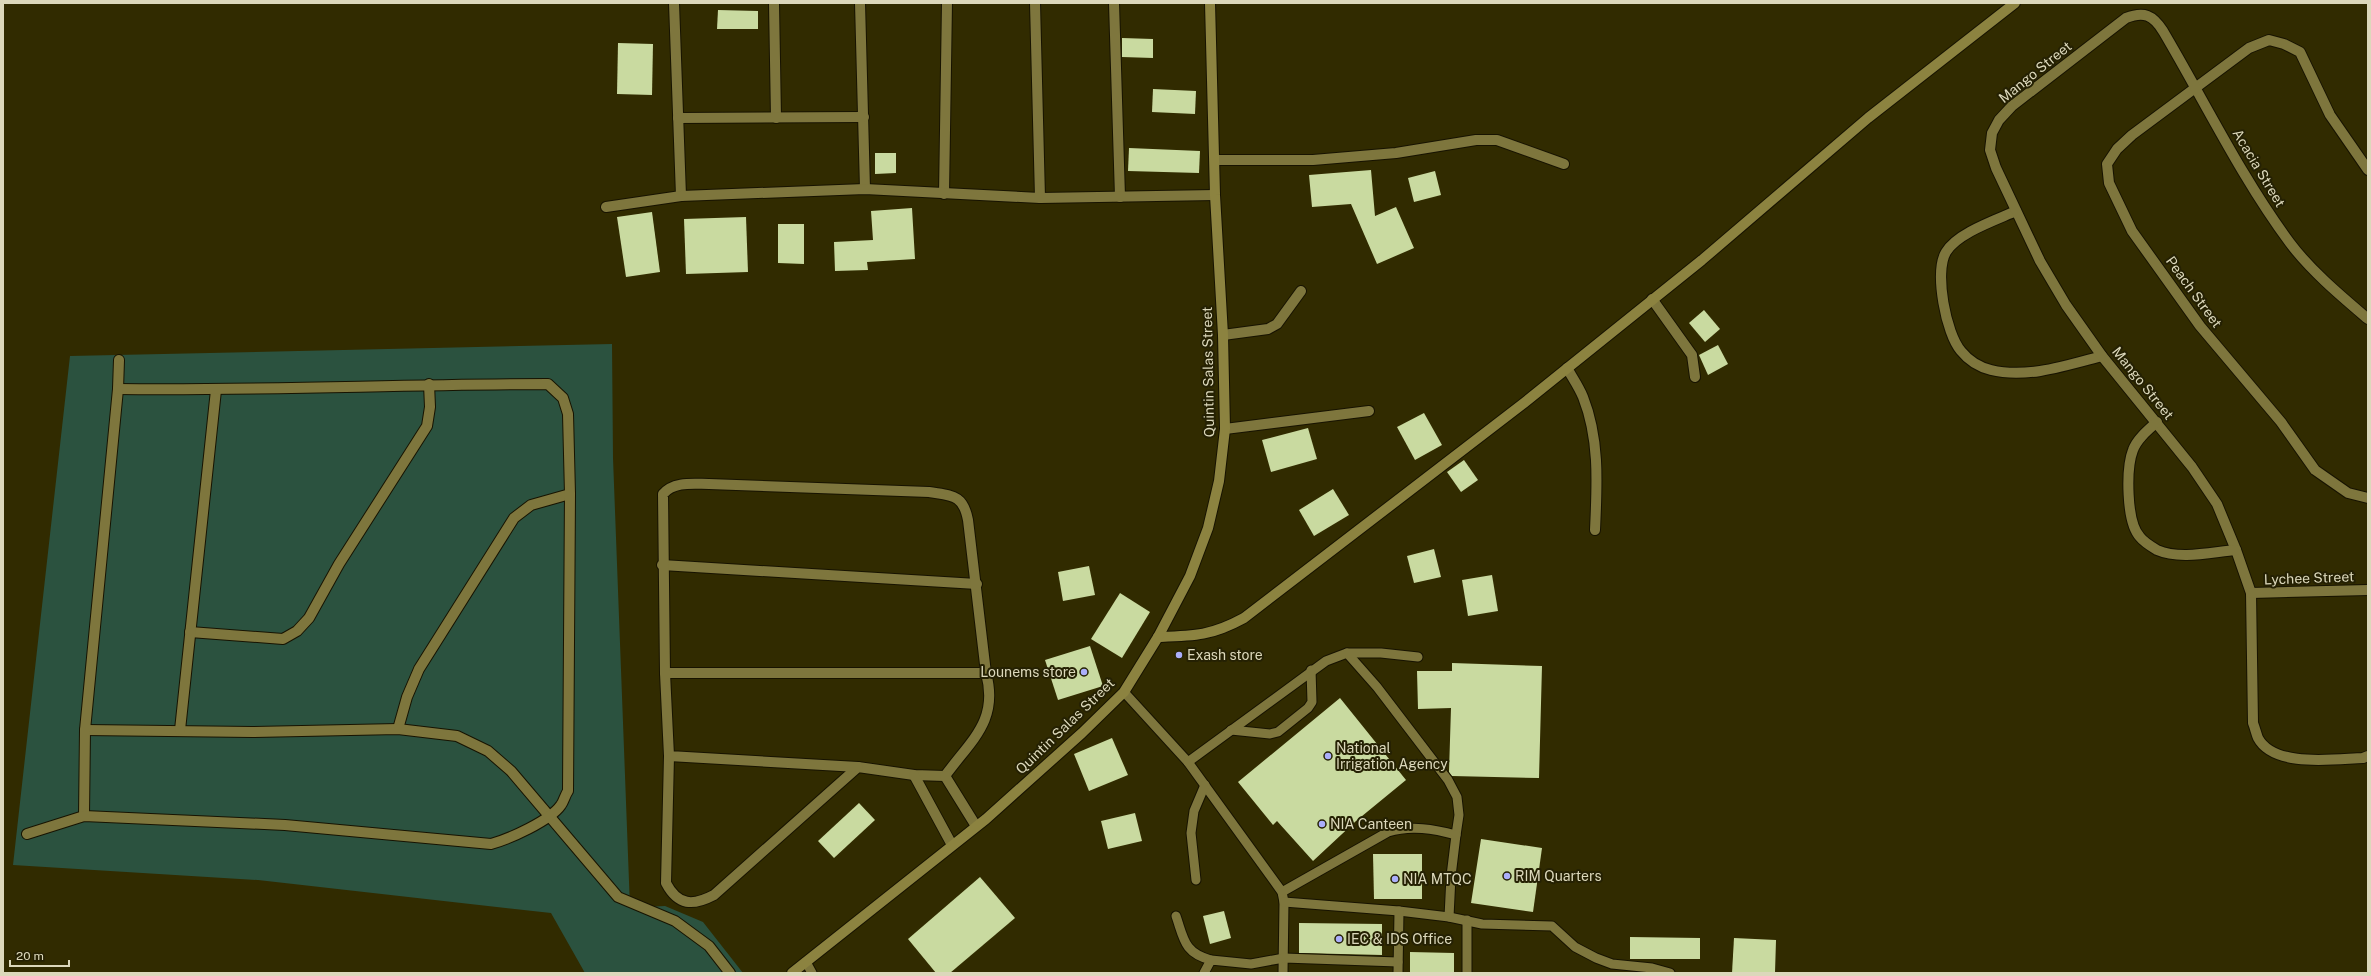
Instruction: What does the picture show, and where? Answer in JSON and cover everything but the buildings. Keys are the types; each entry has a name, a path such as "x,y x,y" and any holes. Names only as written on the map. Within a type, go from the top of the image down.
{"main road":[{"name":"Quintin Salas Street","path":"792,973 976,826 1082,733 1124,692 1158,638 1190,576 1208,528 1219,481 1225,429 1223,336 1215,196 1210,3"},
{"path":"1158,638 1202,635 1221,630 1244,618 1524,403 1702,260 1868,118 2015,3"}],"street":[{"path":"674,3 681,196"},
{"path":"774,3 776,118"},
{"path":"860,3 865,189"},
{"path":"944,194 947,3"},
{"path":"1035,3 1040,198"},
{"path":"1114,3 1120,197"},
{"name":"Mango Street","path":"2148,14 2137,14 2126,18 2012,106 1999,120 1992,133 1990,150 2040,261 2066,305 2102,356 2192,467 2217,504 2236,550 2251,593 2253,723 2259,739 2268,748 2282,756 2297,759 2363,758 2368,756"},
{"name":"Acacia Street","path":"2148,14 2157,21 2196,86 2253,189 2291,244 2339,294 2368,319"},
{"name":"Peach Street","path":"2368,170 2330,115 2300,52 2284,44 2268,40 2249,48 2132,135 2117,148 2108,164 2109,183 2132,231 2200,326 2281,422 2315,470 2348,493 2368,498"},
{"path":"678,118 864,118"},
{"path":"1215,160 1313,160 1396,152 1476,140 1497,140 1564,164"},
{"path":"606,206 681,196 865,189 1040,198 1215,196"},
{"path":"2016,210 1959,239 1946,251 1942,263 1941,280 1946,314 1952,336 1960,351 1974,364 1992,370 2021,372 2054,368 2102,356"},
{"path":"1223,336 1268,329 1277,324 1301,291"},
{"path":"1652,300 1692,355 1695,377"},
{"path":"84,816 85,730 118,389 118,360"},
{"path":"1566,368 1583,397 1596,451 1598,464 1594,530"},
{"path":"27,834 84,816 285,825 491,844 514,838 549,815 560,806 568,791 570,494 568,414 562,398 548,384 429,384 216,390 118,389"},
{"path":"190,632 282,639 297,631 309,618 339,564 426,426 430,407 429,384"},
{"path":"180,730 216,390"},
{"path":"1225,429 1369,411"},
{"path":"2157,422 2146,432 2133,450 2128,472 2128,504 2139,536 2157,550 2182,555 2236,550"},
{"path":"858,767 714,895 693,902 682,901 672,894 666,883 669,756 664,673 662,565 663,494 667,489 675,486 709,484 929,492 954,496 963,503 968,520 977,584 990,708 984,725 945,776"},
{"path":"398,729 407,697 419,669 514,518 531,505 570,494"},
{"path":"662,565 977,584"},
{"name":"Lychee Street","path":"2251,593 2368,590"},
{"path":"664,673 986,673"},
{"path":"85,730 252,732 398,729 457,736 488,751 511,771 618,897 675,921 709,946 730,973"},
{"path":"669,756 858,767 914,775 945,776"},
{"path":"914,775 952,845"},
{"path":"945,776 976,826"}],"lane":[{"path":"1188,762 1311,670 1326,661 1347,653 1381,653 1418,657"},
{"path":"1347,653 1377,687 1448,780 1457,798 1459,815 1451,876 1449,917"},
{"path":"1231,730 1270,734 1285,727 1312,702 1311,670"},
{"path":"1124,692 1188,762 1282,892 1284,902 1283,973"},
{"path":"1196,880 1191,833 1194,811 1205,785"},
{"path":"1282,892 1388,832 1403,827 1456,835"},
{"path":"1284,902 1399,911 1449,917 1482,924 1552,926 1575,947 1596,958 1612,964 1652,968 1670,973"},
{"path":"1398,973 1399,911"},
{"path":"1176,916 1188,949 1200,958 1251,964 1284,958 1398,962"},
{"path":"1467,920 1467,973"},
{"path":"1204,973 1211,960"},
{"path":"806,962 812,973"}],"green space":[{"path":"612,344 613,458 630,908 665,906 703,922 743,973 585,973 551,913 258,880 13,865 70,356"}],"place":[{"name":"Exash store","path":"1179,655"},
{"name":"Lounems store","path":"1084,672"},
{"name":"National Irrigation Agency","path":"1328,756"},
{"name":"NIA Canteen","path":"1322,824"},
{"name":"RIM Quarters","path":"1507,876"},
{"name":"NIA MTQC","path":"1395,879"},
{"name":"IEC & IDS Office","path":"1339,939"}]}
